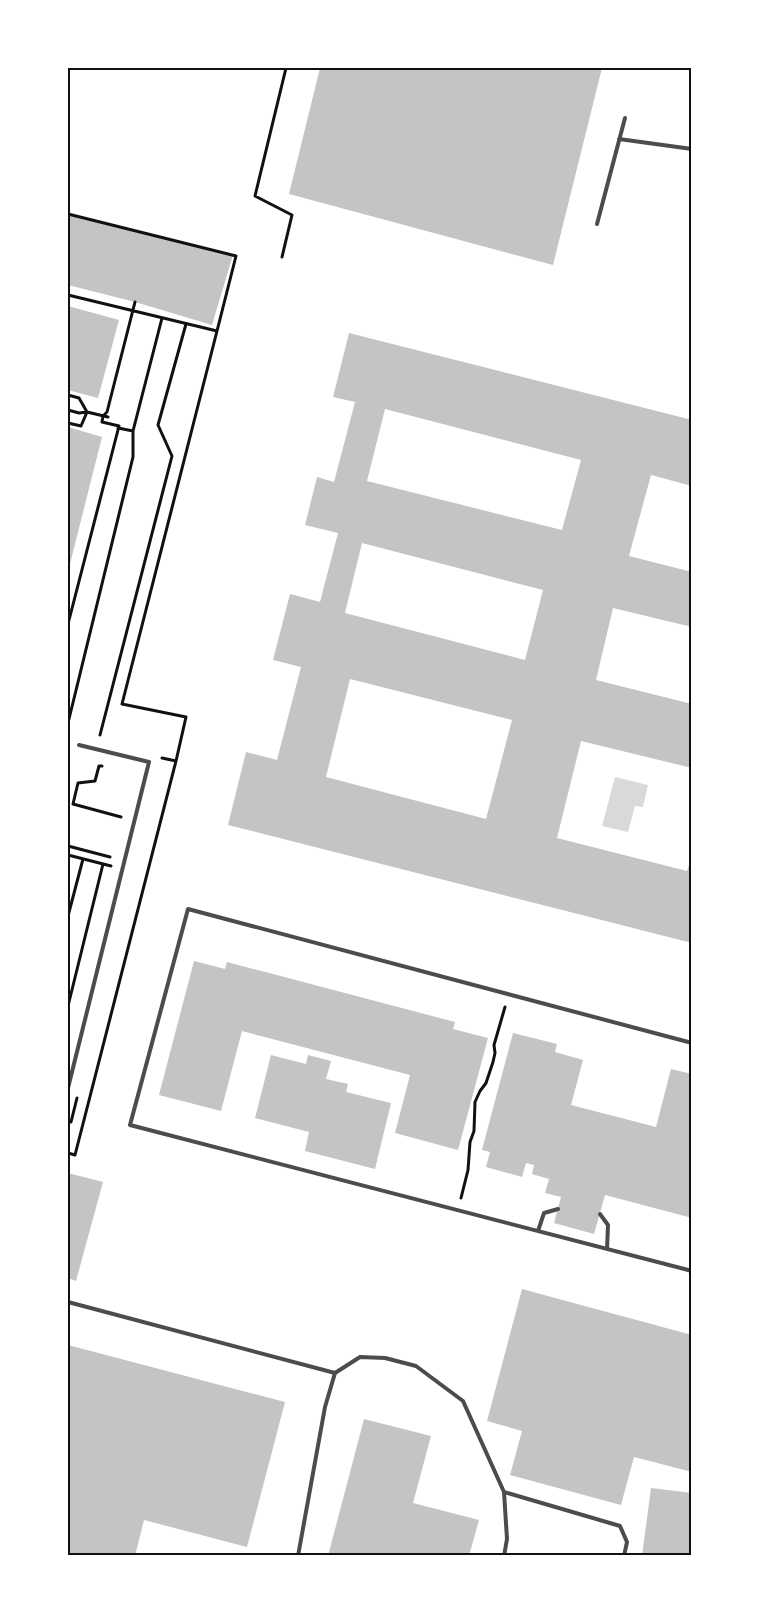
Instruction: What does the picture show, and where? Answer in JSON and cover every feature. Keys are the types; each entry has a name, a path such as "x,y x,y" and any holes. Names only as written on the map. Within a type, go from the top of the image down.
{"lane":[{"path":"598,224 625,118"},
{"path":"619,139 692,149"},
{"path":"68,1088 149,762 79,745"},
{"path":"692,1043 188,909 130,1125 692,1271"},
{"path":"538,1230 544,1213 558,1210"},
{"path":"600,1214 608,1225 607,1249"},
{"path":"68,1302 335,1373"},
{"path":"298,1556 325,1408 335,1373 360,1357 385,1358 416,1366 462,1401 504,1492 507,1540 504,1556"},
{"path":"504,1492 620,1526 627,1542 624,1556"}],"path":[{"path":"282,257 292,215 254,196 286,68"},
{"path":"68,214 236,256 122,704 186,717 75,1155 68,1153"},
{"path":"68,295 217,331"},
{"path":"133,431 102,422 106,416 135,302"},
{"path":"68,723 133,457 133,431 162,318"},
{"path":"98,742 172,456 158,425 186,324"},
{"path":"68,395 79,398 87,412"},
{"path":"68,410 106,416"},
{"path":"68,423 81,426 87,412"},
{"path":"68,624 118,428"},
{"path":"124,756 121,766 99,766 95,781 78,784 73,804 129,819"},
{"path":"159,767 161,758 176,761"},
{"path":"68,846 120,860 121,869 68,855"},
{"path":"68,916 82,859"},
{"path":"68,1006 103,864"},
{"path":"458,1210 468,1170 476,1102 480,1091 486,1083 493,1062 494,1045 508,994"}],"shaded area":[{"path":"615,777 648,785 643,807 635,806 628,832 602,826"}],"building":[{"path":"320,68 602,68 553,265 289,194"},
{"path":"68,214 233,255 212,325 135,302 68,285"},
{"path":"68,306 119,320 98,398 68,390"},
{"path":"349,333 692,420 692,486 651,475 629,556 692,572 692,627 613,608 596,680 692,704 692,768 581,741 557,838 687,871 692,856 692,943 228,825 246,752 277,760 301,667 273,660 290,594 320,602 338,533 305,525 317,477 334,482 355,402 333,397","holes":["385,409 581,460 562,530 367,481","362,543 543,590 525,660 345,613","350,679 512,720 486,819 326,777"]},
{"path":"68,427 102,437 68,572"},
{"path":"194,961 225,969 227,962 455,1022 453,1029 488,1038 458,1150 395,1133 410,1075 242,1031 221,1111 159,1095"},
{"path":"513,1033 557,1044 555,1052 583,1060 571,1105 656,1127 671,1069 692,1074 692,1218 605,1195 594,1234 554,1223 561,1197 545,1193 549,1179 532,1174 534,1165 526,1163 522,1177 486,1167 490,1152 482,1150"},
{"path":"271,1055 306,1064 308,1055 331,1061 326,1079 348,1084 346,1092 391,1103 375,1169 305,1151 309,1132 255,1118"},
{"path":"68,1173 103,1182 76,1281 68,1278"},
{"path":"522,1289 692,1335 692,1472 634,1457 621,1505 510,1475 522,1431 487,1421"},
{"path":"68,1345 285,1402 247,1547 144,1520 135,1556 68,1556"},
{"path":"364,1419 431,1436 413,1503 479,1520 469,1556 328,1556"},
{"path":"651,1488 692,1493 692,1556 642,1556"}]}
